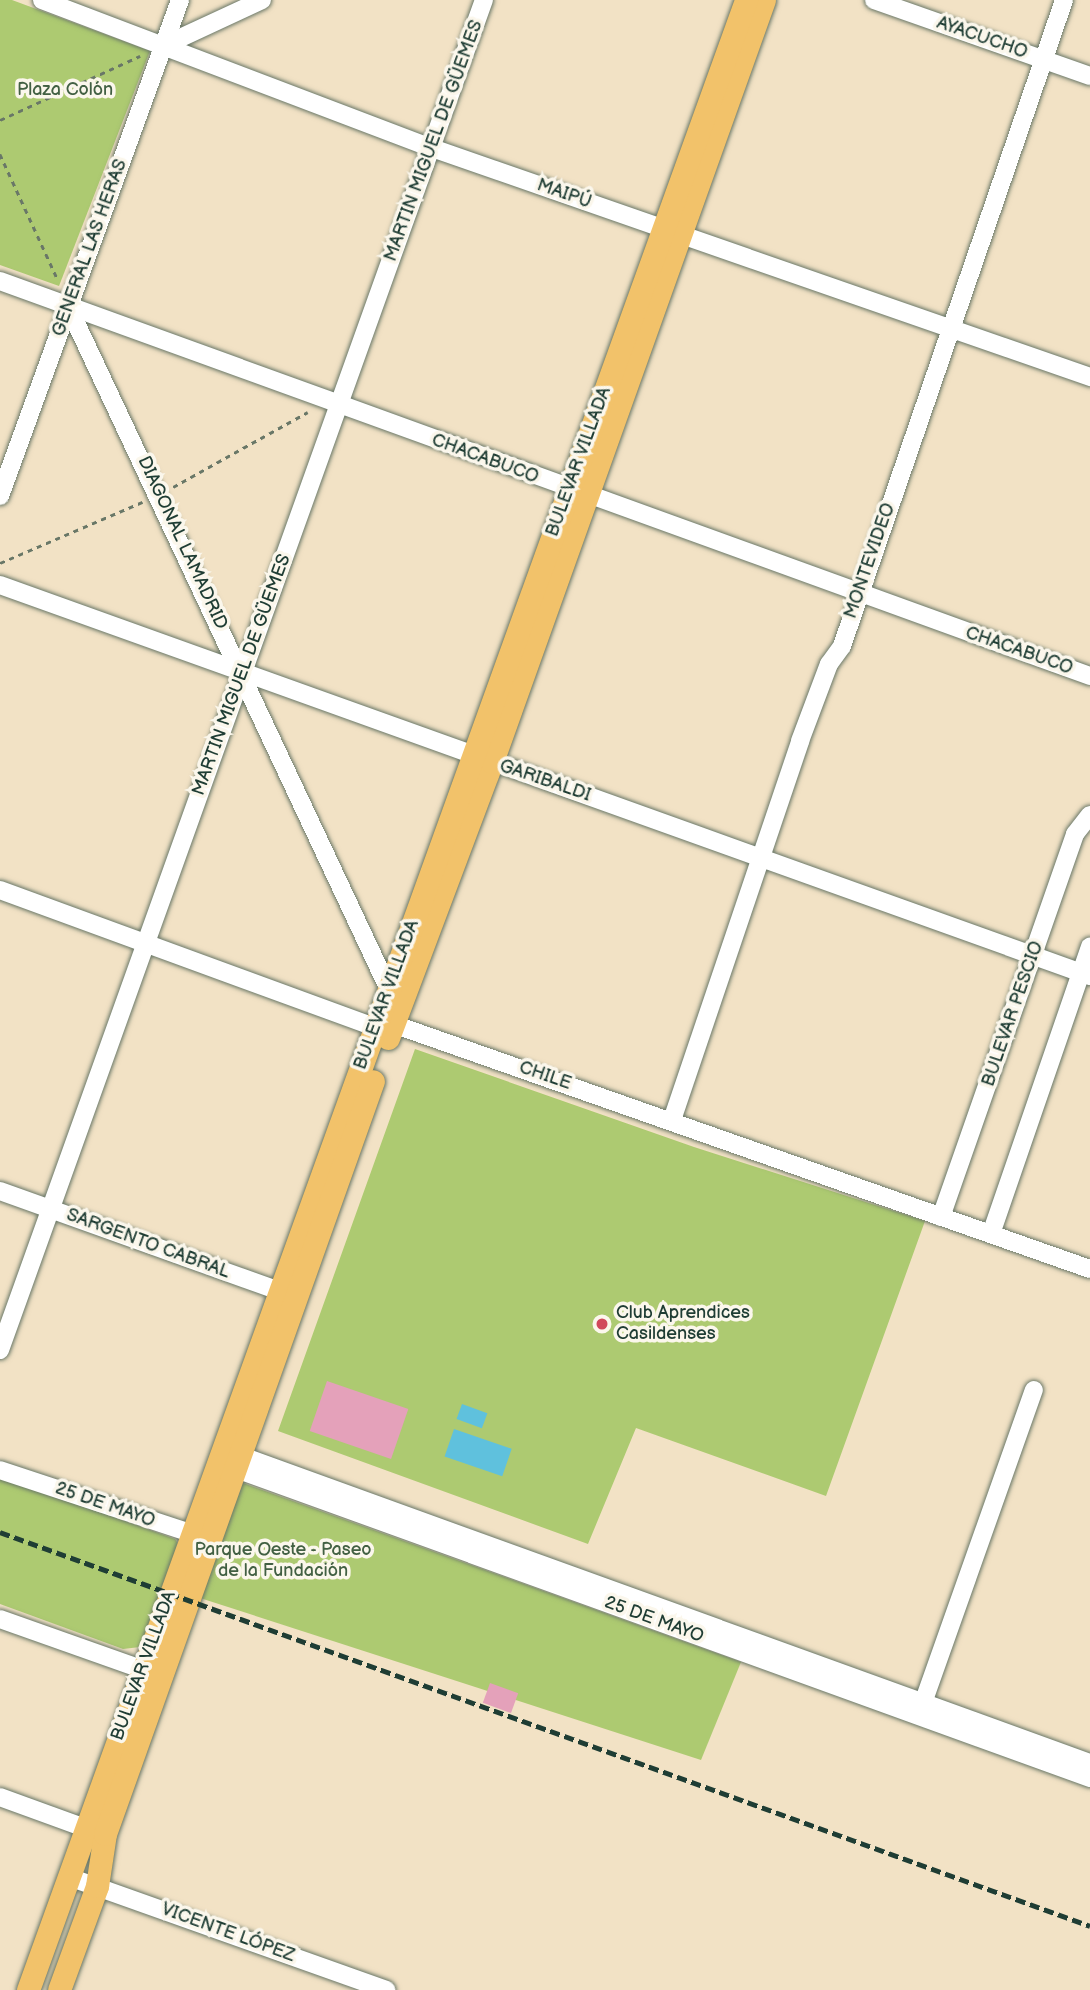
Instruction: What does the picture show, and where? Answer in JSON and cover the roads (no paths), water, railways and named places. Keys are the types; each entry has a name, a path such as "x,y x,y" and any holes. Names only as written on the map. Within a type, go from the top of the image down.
{"main road":[{"name":"BULEVAR VILLADA","path":"672,232 746,0"},
{"name":"BULEVAR VILLADA","path":"28,1990 69,1877 95,1831 672,232 764,0"},
{"name":"BULEVAR VILLADA","path":"59,1990 97,1886 95,1831"}],"street":[{"name":"MAIPÚ","path":"42,0 432,148 1090,377"},
{"name":"GENERAL LAS HERAS","path":"0,496 180,0"},
{"path":"163,46 262,0"},
{"name":"MARTIN MIGUEL DE GÜEMES","path":"0,1350 484,0"},
{"name":"AYACUCHO","path":"874,0 1090,76"},
{"name":"MONTEVIDEO","path":"672,1120 763,858 800,741 829,664 842,646 1064,0"},
{"name":"CHACABUCO","path":"0,281 858,595 1090,676"},
{"name":"DIAGONAL LAMADRID","path":"68,306 243,672 389,1012"},
{"name":"GARIBALDI","path":"0,585 1086,974"},
{"name":"BULEVAR PESCIO","path":"941,1217 1076,834 1090,815"},
{"name":"CHILE","path":"0,890 146,942 389,1012 672,1120 1090,1269"},
{"path":"991,1234 1086,974 1090,947"},
{"name":"SARGENTO CABRAL","path":"0,1191 288,1294"},
{"path":"923,1703 1034,1390"},
{"name":"25 DE MAYO","path":"229,1459 1090,1763"},
{"name":"25 DE MAYO","path":"229,1459 1090,1778"},
{"name":"25 DE MAYO","path":"0,1470 201,1537"},
{"path":"0,1619 151,1673"},
{"path":"0,1797 95,1831"},
{"name":"VICENTE LÓPEZ","path":"69,1877 364,1986 386,1990"}],"water":[{"path":"462,1404 487,1413 482,1428 457,1419"},
{"path":"454,1429 512,1449 502,1476 445,1456"}],"railway":[{"path":"0,1532 1090,1926"}],"place":[{"name":"Club Aprendices Casildenses","path":"602,1324"}],"park label":[{"name":"Plaza Colón","path":"65,90"},
{"name":"Parque Oeste - Paseo de la Fundación","path":"283,1561"}]}
